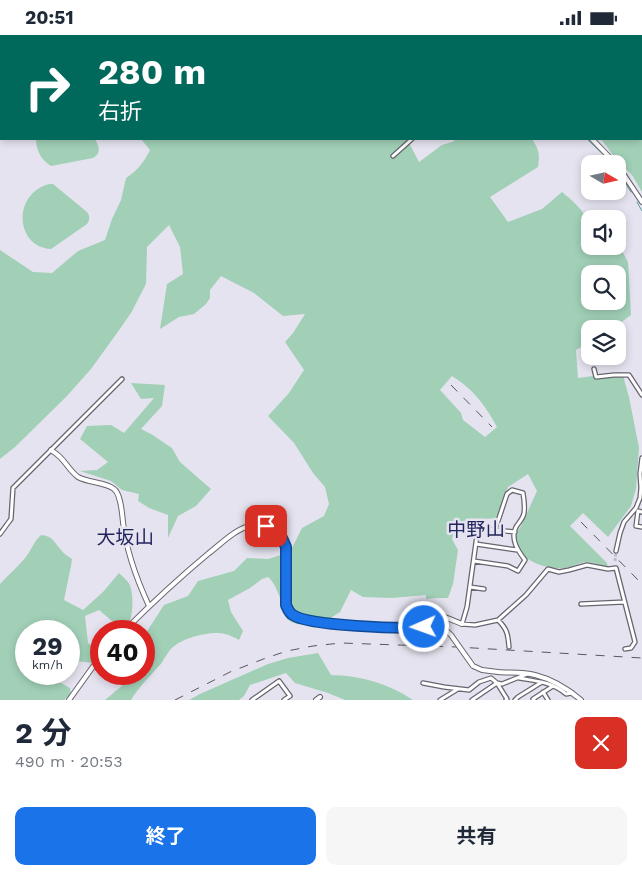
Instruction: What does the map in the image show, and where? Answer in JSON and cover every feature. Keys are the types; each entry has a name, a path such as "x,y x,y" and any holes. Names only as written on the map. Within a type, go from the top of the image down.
{"street":[{"path":"393,156 411,140"},
{"path":"593,140 607,155"},
{"path":"626,178 642,202"},
{"path":"594,369 596,377 629,375 642,395"},
{"path":"0,534 11,519 14,488 122,379"},
{"path":"51,450 60,456 70,471 78,477 115,489 122,511 128,549 148,606"},
{"path":"616,551 624,522 636,508 640,498 642,458"},
{"path":"474,561 508,565 518,571 525,560 517,550 514,538 524,512 523,493 512,490 506,493 495,530"},
{"path":"642,512 638,511 636,526 642,527"},
{"path":"135,620 148,606 241,529 257,525 266,526 282,538 285,543 287,553 286,605 293,615 299,618 332,624 370,627 440,627 451,635 473,666 482,670 528,674 540,677 562,687 581,700"},
{"path":"462,624 467,607 478,528 515,532"},
{"path":"476,545 517,550"},
{"path":"615,561 635,642 631,648 625,649"},
{"path":"414,628 414,620 418,615 425,613 439,615 462,624 475,625 498,620 526,595 548,569 559,571 587,565 608,569 616,568"},
{"path":"470,587 484,589"},
{"path":"581,603 624,601"},
{"path":"498,620 506,630 509,647"},
{"path":"69,700 90,671"},
{"path":"472,700 497,683 502,684 528,674"},
{"path":"423,683 468,691 479,681 491,678 497,683 506,700"},
{"path":"518,678 543,682 560,688 566,694 572,693"},
{"path":"252,700 279,681 290,696 284,700"},
{"path":"515,700 543,682"},
{"path":"534,700 553,685"},
{"path":"440,700 458,689"},
{"path":"543,692 548,700"}],"green space":[{"path":"36,140 95,140 99,152 93,158 51,166 44,161 37,147"},
{"path":"142,140 408,140 419,162 442,145 455,140 533,140 538,152 538,167 490,197 508,222 542,209 562,192 581,210 581,255 624,255 628,262 631,315 624,320 581,320 581,347 576,350 578,378 622,372 639,448 636,489 631,506 608,537 583,513 570,526 607,563 608,568 585,562 565,568 548,567 525,557 515,535 537,491 528,474 508,487 496,518 470,522 461,525 455,530 452,539 458,550 453,584 448,598 426,599 426,595 392,598 363,597 351,590 340,612 321,624 297,624 287,619 277,590 268,577 228,600 231,612 243,631 239,640 227,634 212,633 183,641 171,649 155,671 154,620 164,605 188,596 198,581 234,571 247,558 268,559 290,552 302,528 324,516 329,504 325,487 313,473 294,443 268,416 289,393 304,370 285,342 305,314 283,316 254,293 221,276 210,290 210,298 206,304 194,314 179,317 160,329 167,284 183,274 180,247 169,225 147,247 146,284 131,313 91,369 66,397 15,447 0,459 0,250 33,272 52,273 78,251 105,240 121,200 126,178 140,165 150,150","holes":["452,376 467,387 478,399 497,427 485,437 463,420 461,413 440,390"]},
{"path":"602,140 642,140 642,192 626,169 626,155 613,155"},
{"path":"53,184 89,215 87,224 51,249 39,246 30,239 25,230 23,219 24,208 29,198 37,190"},
{"path":"131,383 165,385 162,406 141,429 172,448 180,462 211,489 196,506 178,516 168,538 168,515 149,508 138,501 139,494 122,490 111,481 80,471 97,470 108,462 80,439 87,426 111,425 124,433 154,398 141,399"},
{"path":"41,535 51,538 63,553 72,559 64,600 83,610 103,592 119,573 130,585 132,600 131,617 130,620 111,620 99,610 85,616 88,643 90,644 90,663 80,661 80,620 15,620 15,685 65,685 70,688 71,694 64,700 0,700 0,584 27,555"},
{"path":"318,653 331,675 342,675 374,681 394,689 413,700 345,700 295,683 286,673 250,685 244,696 239,700 189,700 268,664 288,658"},
{"path":"123,685 142,685 131,700 105,700"}],"waterway":[{"path":"588,140 604,155"},
{"path":"626,184 631,192"},
{"path":"637,202 642,211"}],"tunnel":[{"path":"615,561 616,551"}],"railway":[{"path":"451,385 492,427"},
{"path":"581,522 642,584"},
{"path":"175,700 230,672 266,658 287,651 341,643 457,647 642,658"}],"district":[{"name":"中野山","path":"476,529"},
{"name":"大坂山","path":"125,537"}],"route":[{"path":"266,526 282,538 285,543 287,553 286,605 293,615 314,621 354,626 424,627"}]}
